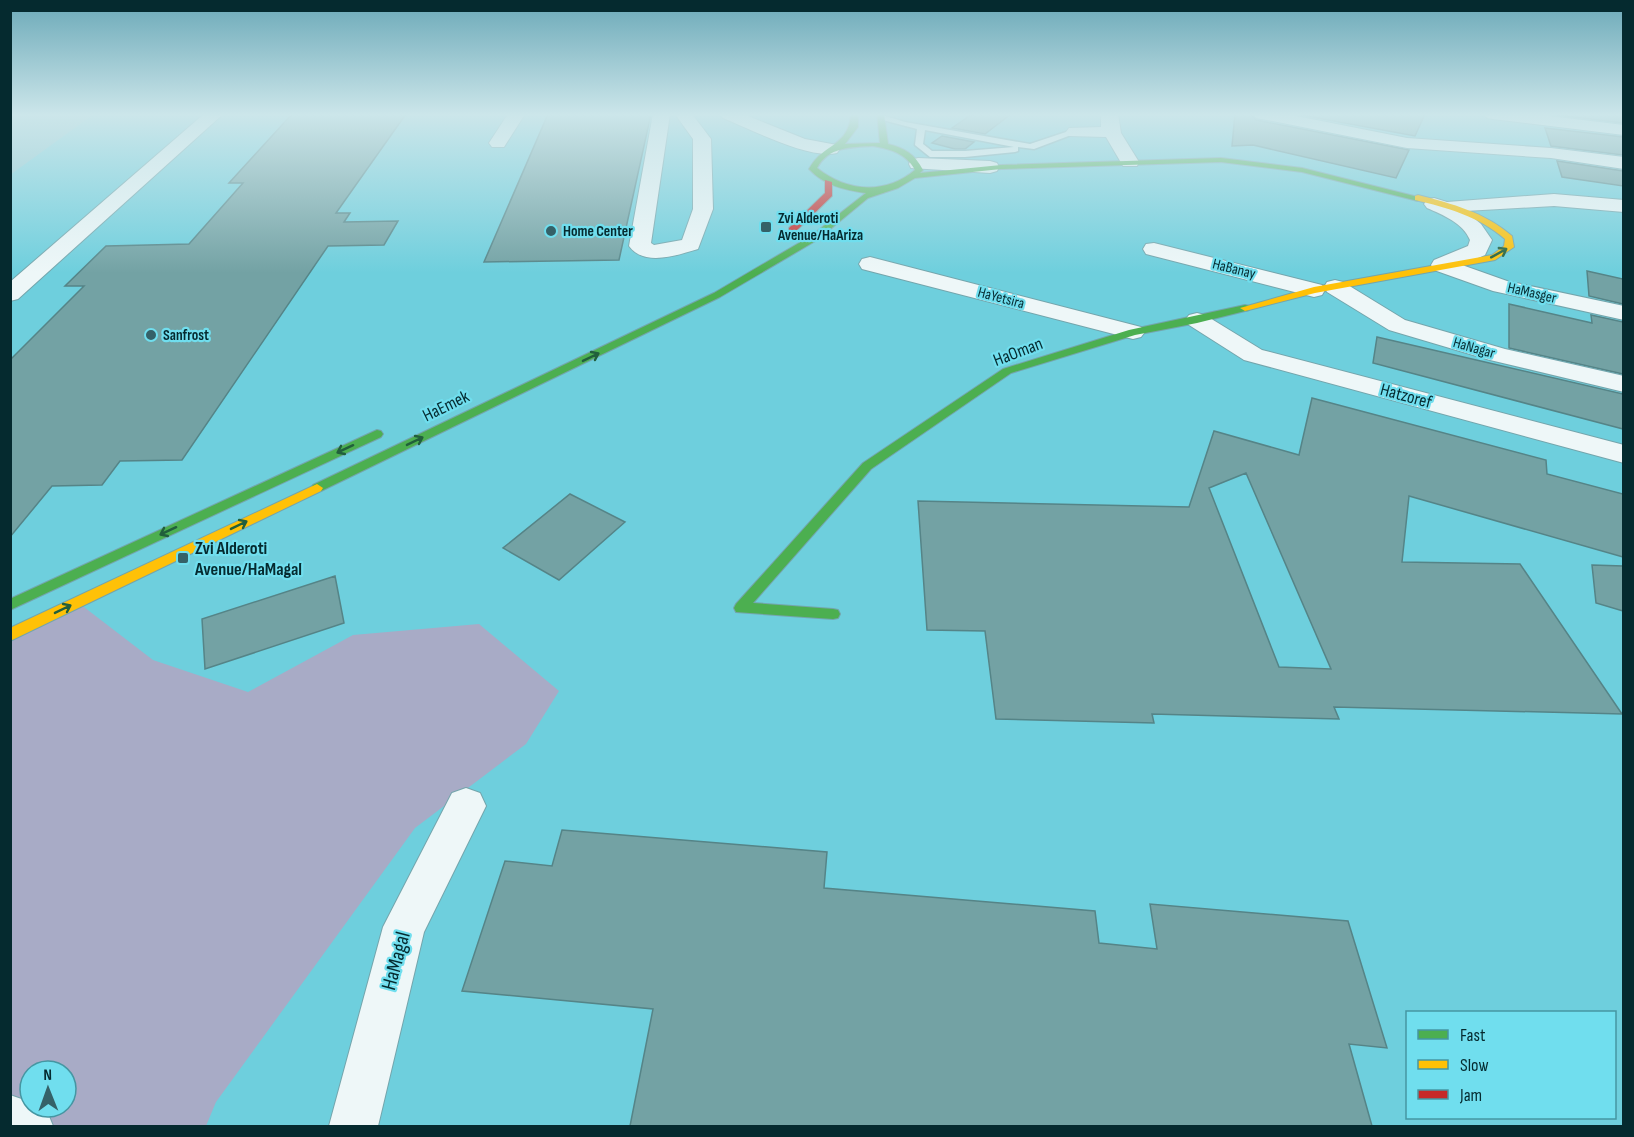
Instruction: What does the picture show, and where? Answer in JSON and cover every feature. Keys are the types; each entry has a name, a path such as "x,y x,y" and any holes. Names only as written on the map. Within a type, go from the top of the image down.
{"main road":[{"path":"999,168 1020,167"},
{"path":"1282,167 1336,176 1455,206"},
{"path":"813,168 818,176 828,182 850,189 885,189"},
{"name":"HaEmek","path":"10,635 717,295 814,238 865,196 909,182 917,170"},
{"path":"781,236 830,194 828,182"},
{"name":"HaOman","path":"833,614 741,608 867,466 1007,371 1133,332 1197,320 1325,289 1442,265 1495,257 1509,247 1509,238 1500,227 1455,206"},
{"path":"10,605 388,429"}],"street":[{"path":"10,294 154,167"},
{"path":"652,167 640,246 651,252 692,245 703,209 702,167"},
{"path":"917,170 999,168"},
{"path":"1417,197 1446,209 1478,231 1481,240 1477,250 1442,265"},
{"path":"1455,206 1554,200 1623,206"},
{"name":"HaBanay","path":"1154,249 1325,289"},
{"name":"HaYetsira","path":"870,264 1133,332"},
{"name":"HaMasger","path":"1442,265 1501,286 1623,313"},
{"name":"HaNagar","path":"1325,289 1397,325 1499,355 1623,384"},
{"name":"Hatzoref","path":"1197,320 1253,356 1623,454"},
{"name":"HaMagal","path":"353,1126 404,927 466,806"},
{"path":"10,1119 29,1126"}],"shaded area":[{"path":"21,167 1623,167 1623,1126 11,1126 10,175"},
{"path":"80,604 153,660 248,692 353,635 479,624 559,691 526,744 415,828 216,1102 206,1126 11,1126 10,628"}],"building":[{"name":"Sanfrost","path":"244,167 368,167 336,213 350,213 344,222 398,221 384,245 328,246 182,460 120,461 102,485 52,486 10,537 10,360 84,286 65,286 106,246 189,244 243,183 229,183"},
{"path":"525,167 639,167 619,260 484,262"},
{"path":"1349,167 1401,167 1396,178"},
{"path":"1559,167 1597,167 1623,171 1623,186 1562,177"},
{"path":"1587,271 1623,279 1623,304 1589,296"},
{"path":"1509,304 1592,323 1591,315 1623,322 1623,374 1509,348"},
{"path":"1377,337 1623,394 1623,429 1373,363"},
{"path":"1312,398 1546,460 1547,474 1623,494 1623,557 1409,496 1402,562 1520,564 1622,714 1334,707 1339,719 1152,714 1154,723 996,719 985,631 927,630 918,501 1189,507 1214,431 1299,455","holes":["1246,473 1331,669 1279,667 1209,488"]},
{"path":"570,494 625,522 559,580 503,548"},
{"path":"1592,565 1623,566 1623,611 1596,603"},
{"path":"335,576 344,623 205,669 202,619"},
{"path":"562,830 827,852 824,888 1095,911 1099,943 1157,949 1150,904 1348,921 1387,1048 1349,1044 1372,1126 630,1126 653,1009 462,991 505,861 552,866"}],"traffic: fast":[{"path":"814,167 813,169 824,178 837,185 852,189 881,190 908,179 919,170 918,167"},
{"path":"916,176 1000,167"},
{"path":"1278,167 1302,170 1418,198"},
{"path":"317,488 717,295 814,238 865,196 885,189"},
{"path":"833,614 741,608 867,466 1007,371 1133,332 1245,308"},
{"path":"10,605 377,434"}],"traffic: slow":[{"path":"1245,308 1314,290 1495,257 1509,247 1509,238 1478,216 1418,198"},
{"path":"10,635 317,488"}],"traffic: jam":[{"path":"792,230 829,194 828,182"}],"place":[{"name":"Zvi Alderoti Avenue/HaAriza","path":"766,227"},
{"name":"Home Center","path":"551,231"},
{"name":"Sanfrost","path":"151,335"},
{"name":"Zvi Alderoti Avenue/HaMagal","path":"183,558"}]}
